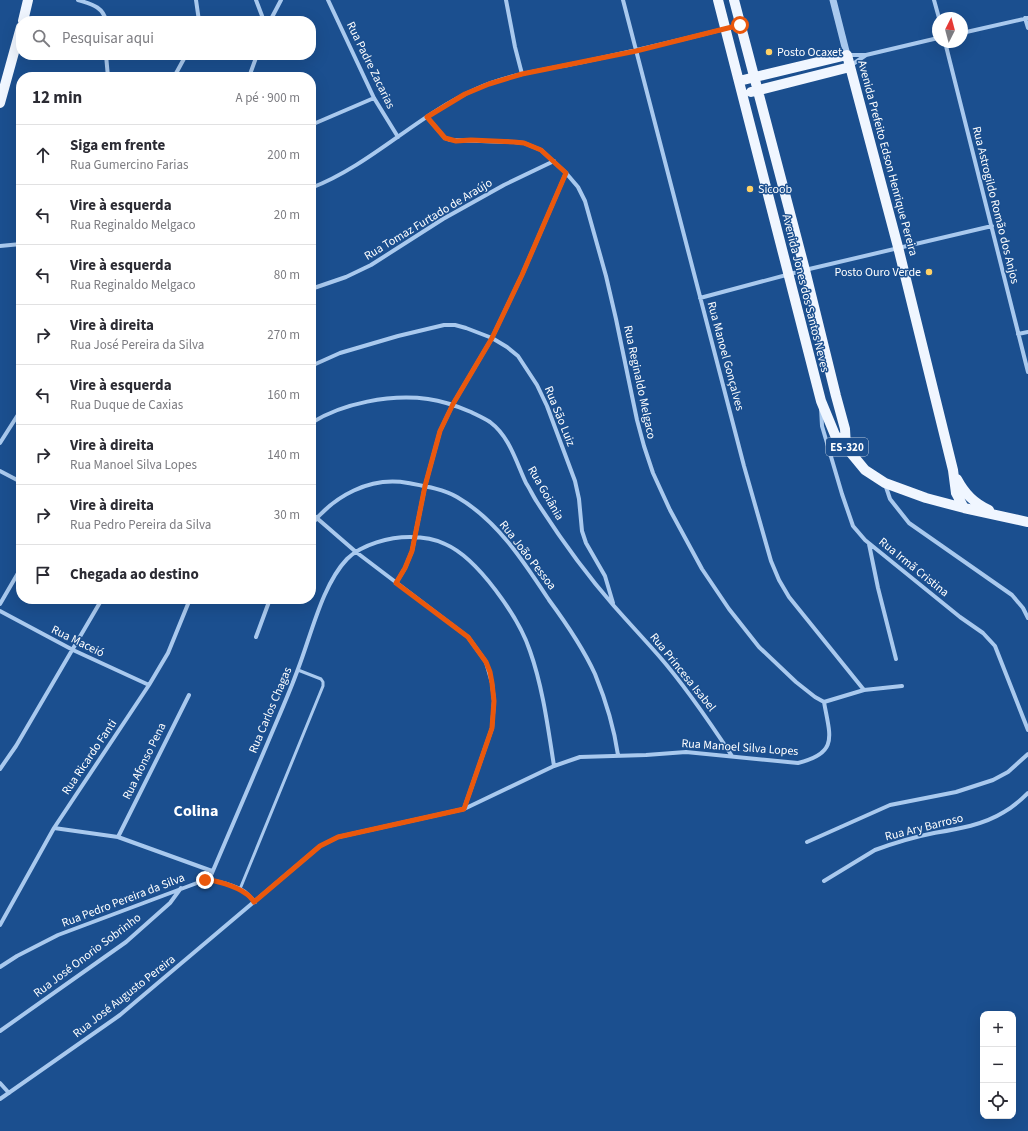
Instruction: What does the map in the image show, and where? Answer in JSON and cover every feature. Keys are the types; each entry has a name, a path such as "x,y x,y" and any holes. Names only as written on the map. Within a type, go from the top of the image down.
{"main road":[{"path":"24,16 28,0"},
{"name":"Avenida Jones dos Santos Neves","path":"718,0 821,401 835,435 865,470 885,483 926,498 963,508"},
{"name":"Avenida Jones dos Santos Neves","path":"734,0 845,429 846,447"},
{"path":"0,103 16,45"},
{"path":"739,81 847,55"},
{"name":"Avenida Prefeito Edson Henrique Pereira","path":"847,55 898,248 953,470 956,492 963,508"},
{"path":"743,94 850,67"},
{"path":"953,470 962,488 971,499 982,507 1002,516"},
{"name":"ES-320","path":"963,508 1028,522"}],"street":[{"path":"78,0 95,6 105,16"},
{"path":"196,0 198,16"},
{"path":"256,0 262,16"},
{"path":"273,16 281,0"},
{"name":"Rua Padre Zacarias","path":"328,0 374,98 398,137"},
{"path":"506,0 515,48 522,74"},
{"name":"Rua Manoel Gonçalves","path":"623,0 744,466 771,560 779,580 789,597 864,690"},
{"name":"Avenida Prefeito Edson Henrique Pereira","path":"833,0 847,55"},
{"path":"934,0 937,12"},
{"path":"968,32 1027,18 1028,28"},
{"path":"316,186 344,173 427,117 477,88 522,74 636,51 740,25"},
{"path":"847,55 866,55 932,39"},
{"name":"Rua Astrogildo Romão dos Anjos","path":"947,48 1028,372"},
{"path":"850,67 866,55"},
{"path":"106,60 108,72"},
{"path":"177,72 183,60"},
{"path":"251,72 255,60"},
{"path":"316,123 374,98"},
{"name":"Rua Reginaldo Melgaco","path":"427,117 441,134 450,140 524,143 541,150 554,161 578,187 585,201 616,319 638,426 653,473 670,510 702,569 750,637 770,659 796,682 824,702"},
{"name":"Rua Tomaz Furtado de Araújo","path":"316,287 346,277 371,265 443,219 504,185 554,161"},
{"path":"396,583 409,559 425,486 440,431 453,404 492,338 522,275 566,173"},
{"path":"700,298 788,274 992,226"},
{"path":"0,246 16,244"},
{"name":"Rua São Luiz","path":"316,364 340,353 398,336 444,325 455,325 466,328 492,338 508,347 518,356 537,386 547,406 575,481 579,498 582,531 586,543 605,576 613,605"},
{"path":"1018,334 1028,332"},
{"path":"821,401 836,396"},
{"path":"316,420 347,407 377,400 404,398 428,399 453,404"},
{"name":"Rua Irmã Cristina","path":"821,401 822,426 853,526 860,536 869,544 960,617 983,633 995,646 1028,730"},
{"name":"Rua Goiânia","path":"453,404 488,420 504,436 512,449 527,484 538,503 576,558 613,605"},
{"path":"0,444 16,418"},
{"path":"0,471 16,479"},
{"name":"Rua João Pessoa","path":"317,518 334,502 348,492 363,486 380,482 397,481 425,486 456,496 478,512 500,532 571,631 594,674 609,712 615,734 618,755"},
{"path":"885,483 890,499 909,523 1012,595 1023,608 1028,618"},
{"path":"317,518 356,552 468,637 486,662 490,672 494,701 492,728 464,809"},
{"path":"356,552 388,539 414,537 445,543 456,549 471,561 505,604 522,630 531,651 546,716 554,766"},
{"path":"869,544 878,588 896,659"},
{"name":"Rua Carlos Chagas","path":"209,880 298,670 321,605 333,580 347,559 356,552"},
{"path":"0,604 16,577"},
{"path":"0,769 16,746 99,604"},
{"name":"Rua Ricardo Fanti","path":"0,925 54,828 149,685 168,653 188,604"},
{"path":"256,637 268,604"},
{"name":"Rua Princesa Isabel","path":"613,605 660,657 706,716 732,756"},
{"name":"Rua Maceió","path":"0,611 73,650 149,685"},
{"path":"824,702 864,690 902,686"},
{"name":"Rua Afonso Pena","path":"118,837 189,695"},
{"name":"Rua Manoel Silva Lopes","path":"254,902 320,846 329,841 342,836 464,809 572,758 686,752 798,763 810,760 819,756 826,750 829,741 829,730 824,702"},
{"path":"807,842 890,805 956,792 993,780 1008,772 1028,754"},
{"name":"Rua Ary Barroso","path":"824,881 875,850 919,837 960,829 987,820 1004,812 1028,793"},
{"path":"54,828 118,837 212,871"},
{"path":"209,880 240,889 254,902"},
{"name":"Rua Pedro Pereira da Silva","path":"0,966 58,935 106,918 181,888 209,880"},
{"name":"Rua José Onorio Sobrinho","path":"0,1031 126,942 170,903 181,888"},
{"name":"Rua José Augusto Pereira","path":"0,1099 120,1015 254,902"},
{"path":"0,1083 9,1094"}],"lane":[{"path":"240,889 323,686 321,679 298,670"}],"place":[{"name":"Posto Ocaxet","path":"769,52"},
{"name":"Sicoob","path":"750,189"},
{"name":"Posto Ouro Verde","path":"929,272"}],"district":[{"name":"Colina","path":"196,810"}],"route":[{"path":"205,880 214,881 240,889 254,902 320,846 338,837 464,809 492,728 494,701 490,672 486,662 468,637 396,583 405,568 412,551 425,486 443,423 492,338 522,275 566,173 541,150 524,143 471,140 456,141 445,138 427,117 477,88 522,74 636,51 740,25"}]}
